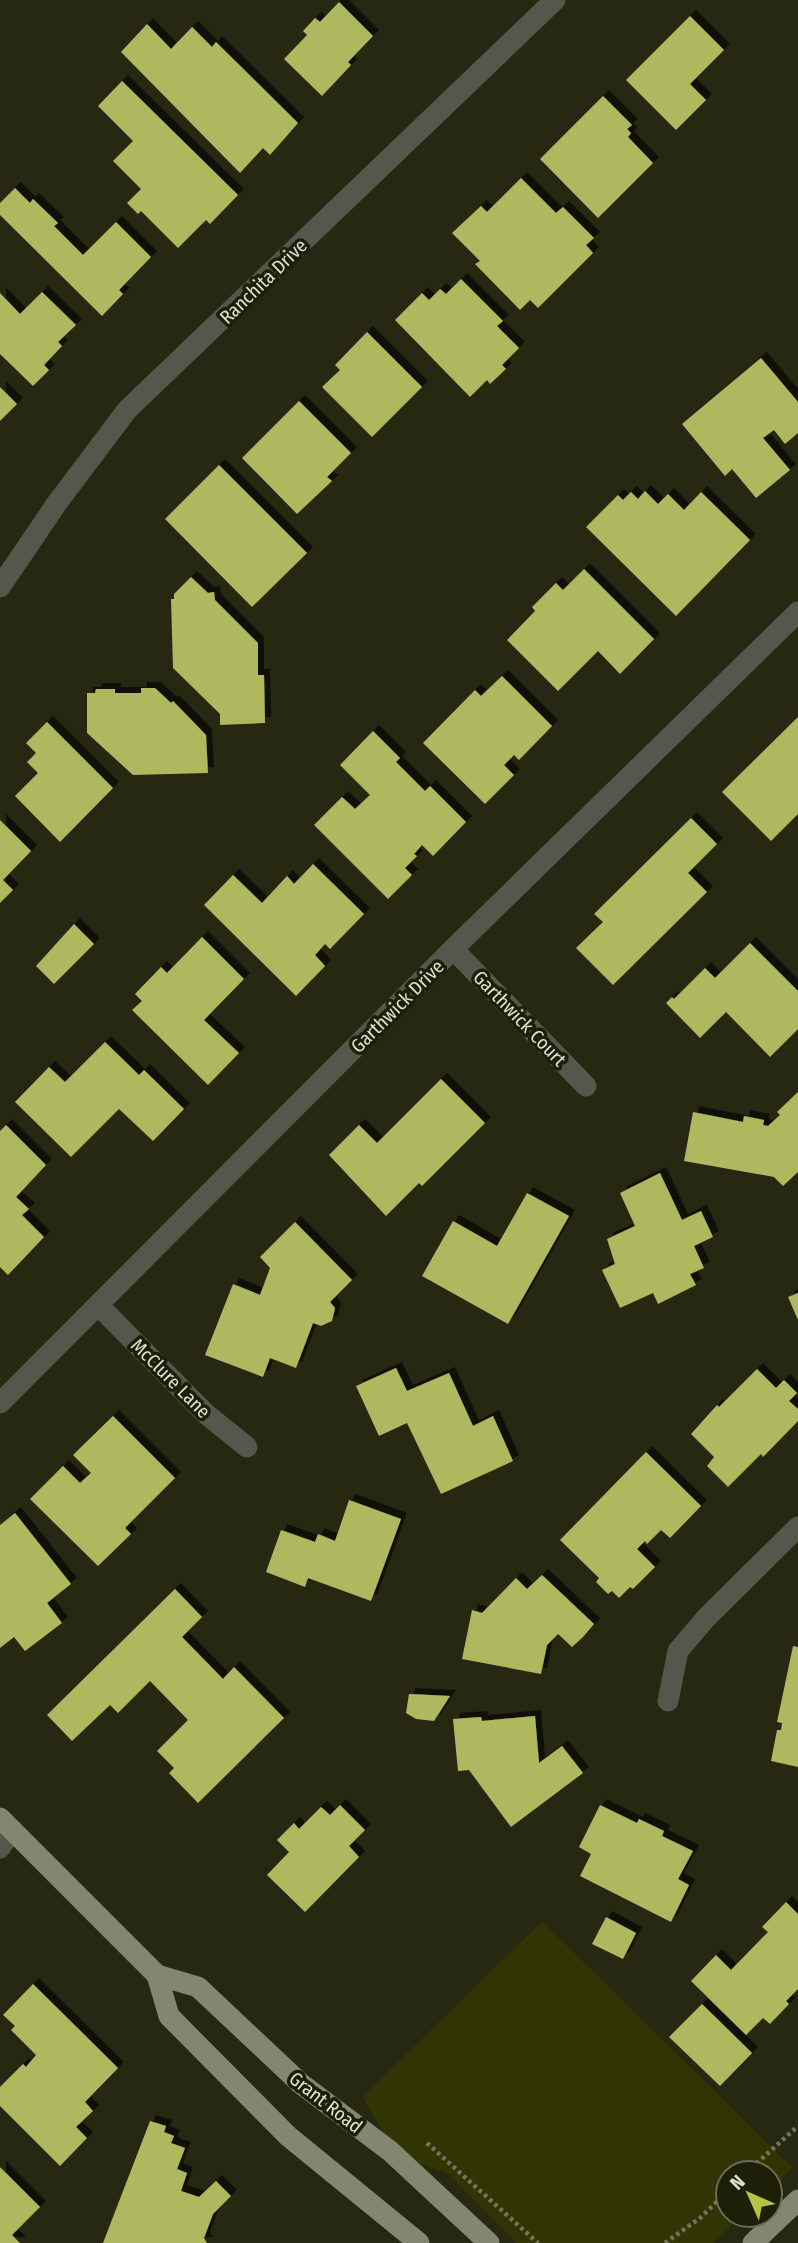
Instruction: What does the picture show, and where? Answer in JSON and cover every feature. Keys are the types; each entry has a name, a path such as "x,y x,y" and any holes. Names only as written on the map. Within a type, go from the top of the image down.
{"main road":[{"name":"Grant Road","path":"4,1832 157,1975 198,1987 300,2083 390,2151 489,2243"},
{"name":"Grant Road","path":"157,1975 169,2016 288,2136 419,2243"},
{"path":"753,2243 798,2200"}],"street":[{"name":"Ranchita Drive","path":"0,587 57,503 127,410 555,0"},
{"name":"Garthwick Drive","path":"0,1404 453,949 798,612"},
{"name":"Garthwick Court","path":"453,949 586,1086"},
{"name":"McClure Lane","path":"99,1306 206,1414 247,1447"},
{"path":"668,1701 678,1651 706,1618 798,1527"}],"path":[{"path":"761,2159 798,2126"},
{"path":"665,2243 714,2204"}],"green space":[{"path":"542,1921 784,2159 714,2159 714,2229 728,2229 713,2243 516,2243 448,2174 415,2162 383,2133 363,2097"},
{"path":"784,2159 793,2168 784,2177"}],"building":[{"path":"339,2 373,36 348,62 351,65 322,96 284,59 307,35 303,31 315,18 320,22"},
{"path":"690,16 724,50 690,84 706,100 676,130 626,80"},
{"path":"147,24 171,49 192,27 212,47 216,42 298,123 270,155 263,148 240,173 121,52"},
{"path":"122,81 238,195 210,224 206,220 178,248 141,211 138,214 127,203 141,189 113,161 133,141 98,106"},
{"path":"603,96 632,125 627,129 631,133 628,137 653,163 598,218 540,159"},
{"path":"521,178 556,213 563,207 594,238 586,245 593,253 538,308 530,300 520,310 475,264 480,261 452,233 481,206 487,212"},
{"path":"15,188 30,203 33,199 58,223 54,226 83,255 116,222 151,257 119,290 123,294 102,316 0,215 0,203"},
{"path":"461,279 503,321 497,326 519,348 502,365 506,369 490,384 487,380 470,397 395,320 422,293 429,300 440,289 446,294"},
{"path":"42,292 76,325 58,342 62,346 44,365 49,370 33,386 0,354 0,293 20,314"},
{"path":"367,332 422,387 372,437 322,387 340,370 335,365"},
{"path":"761,358 798,402 798,433 785,444 774,430 763,438 790,470 756,498 732,469 725,476 682,424"},
{"path":"0,387 17,404 0,421"},
{"path":"299,401 351,453 327,477 332,481 297,514 242,458"},
{"path":"219,465 307,553 252,607 165,519"},
{"path":"645,491 658,504 668,494 684,510 701,492 750,540 676,616 586,527 618,495 623,500 631,492 638,499"},
{"path":"584,569 654,639 620,674 598,651 558,691 507,640 535,611 532,607 556,583 563,590"},
{"path":"191,577 208,593 214,592 215,600 258,643 258,675 264,675 265,723 220,725 220,714 173,668 171,599 174,599 174,594"},
{"path":"502,676 552,726 519,760 514,755 504,765 514,775 485,804 423,743 475,690 481,696"},
{"path":"141,688 155,688 171,703 173,701 206,735 208,773 133,775 87,733 87,693 95,693 96,689 115,689 115,693 141,693"},
{"path":"798,717 798,814 771,841 722,792"},
{"path":"47,722 113,788 60,842 15,796 38,773 27,762 36,753 26,743"},
{"path":"373,731 400,758 396,762 425,791 430,786 466,822 433,856 422,845 414,854 417,856 405,868 412,875 388,899 314,825 342,797 355,809 370,795 340,765"},
{"path":"691,818 717,844 688,873 707,892 613,985 576,948 603,922 594,914"},
{"path":"0,820 31,851 3,880 13,890 0,903"},
{"path":"313,864 364,914 330,949 325,944 315,955 325,966 296,996 204,905 233,875 262,903 287,876 294,884"},
{"path":"74,924 94,944 54,984 36,966"},
{"path":"202,937 244,979 204,1020 239,1053 208,1085 132,1010 142,1001 135,994 161,967 167,973"},
{"path":"750,943 798,991 798,1029 770,1057 726,1012 700,1038 666,1003 672,997 674,999 705,968 715,978"},
{"path":"105,1042 139,1075 144,1070 184,1109 153,1141 119,1109 71,1157 15,1102 49,1067 65,1082"},
{"path":"441,1079 485,1123 422,1186 419,1183 386,1216 329,1155 359,1125 377,1143"},
{"path":"798,1092 798,1172 783,1186 774,1177 684,1161 693,1112 743,1122 744,1116 764,1120 763,1125 768,1126 780,1115 777,1112"},
{"path":"6,1125 46,1165 16,1197 29,1209 22,1215 44,1237 8,1275 0,1267 0,1131"},
{"path":"660,1173 682,1220 701,1211 713,1237 694,1246 704,1268 690,1274 696,1285 658,1304 653,1293 620,1308 602,1270 615,1264 607,1239 635,1226 620,1193"},
{"path":"527,1193 569,1216 508,1324 422,1276 453,1221 497,1246"},
{"path":"295,1222 352,1280 330,1302 335,1308 332,1321 321,1326 313,1323 296,1368 270,1358 263,1377 205,1355 233,1284 260,1295 270,1268 260,1257"},
{"path":"798,1293 798,1320 788,1297"},
{"path":"396,1368 407,1391 449,1373 473,1426 493,1416 513,1461 441,1494 407,1423 379,1436 356,1386"},
{"path":"757,1369 776,1388 784,1380 797,1393 789,1401 798,1409 798,1421 763,1457 761,1454 728,1487 707,1466 714,1457 691,1434 717,1405 719,1407"},
{"path":"113,1416 175,1478 125,1528 131,1534 98,1566 30,1499 63,1466 80,1483 91,1473 73,1455"},
{"path":"646,1452 701,1506 670,1538 661,1530 647,1544 645,1541 637,1549 655,1567 633,1589 630,1587 619,1598 612,1591 608,1594 596,1582 599,1578 560,1540"},
{"path":"349,1500 401,1519 371,1601 308,1578 305,1587 266,1572 281,1530 315,1542 318,1534 335,1541"},
{"path":"15,1513 71,1584 47,1603 62,1623 25,1651 14,1637 0,1648 0,1525"},
{"path":"542,1575 594,1624 583,1637 572,1647 558,1634 547,1645 541,1674 462,1659 472,1610 482,1613 516,1578 527,1589"},
{"path":"175,1589 202,1617 182,1637 223,1679 234,1667 284,1718 198,1803 169,1773 174,1768 157,1751 188,1720 150,1681 118,1713 110,1705 72,1741 47,1715"},
{"path":"793,1646 798,1647 798,1767 771,1761 777,1730 781,1730 782,1723 777,1722"},
{"path":"409,1694 450,1696 434,1721 416,1719 406,1713"},
{"path":"535,1716 539,1763 562,1746 583,1773 511,1827 469,1770 458,1771 453,1719 481,1717 482,1721"},
{"path":"340,1805 365,1830 349,1846 359,1857 305,1912 267,1875 289,1852 277,1840 294,1823 299,1829 321,1807 330,1815"},
{"path":"600,1805 637,1823 639,1819 664,1831 662,1836 693,1851 678,1879 689,1885 671,1922 580,1876 591,1854 579,1847"},
{"path":"786,1902 798,1914 798,1989 786,2001 789,2004 770,2024 763,2018 746,2035 691,1981 716,1955 731,1970 768,1932 762,1927"},
{"path":"606,1917 636,1933 623,1959 592,1944"},
{"path":"33,1984 118,2068 85,2102 93,2111 76,2127 87,2138 60,2166 0,2106 0,2087 23,2064 26,2067 36,2055 11,2030 15,2026 3,2015"},
{"path":"702,2004 752,2053 720,2086 669,2037"},
{"path":"150,2121 166,2126 164,2132 174,2136 171,2143 185,2148 177,2169 187,2173 181,2191 199,2197 216,2181 231,2196 213,2214 204,2238 207,2243 103,2243"},
{"path":"0,2167 40,2207 12,2235 20,2243 0,2243"}]}
